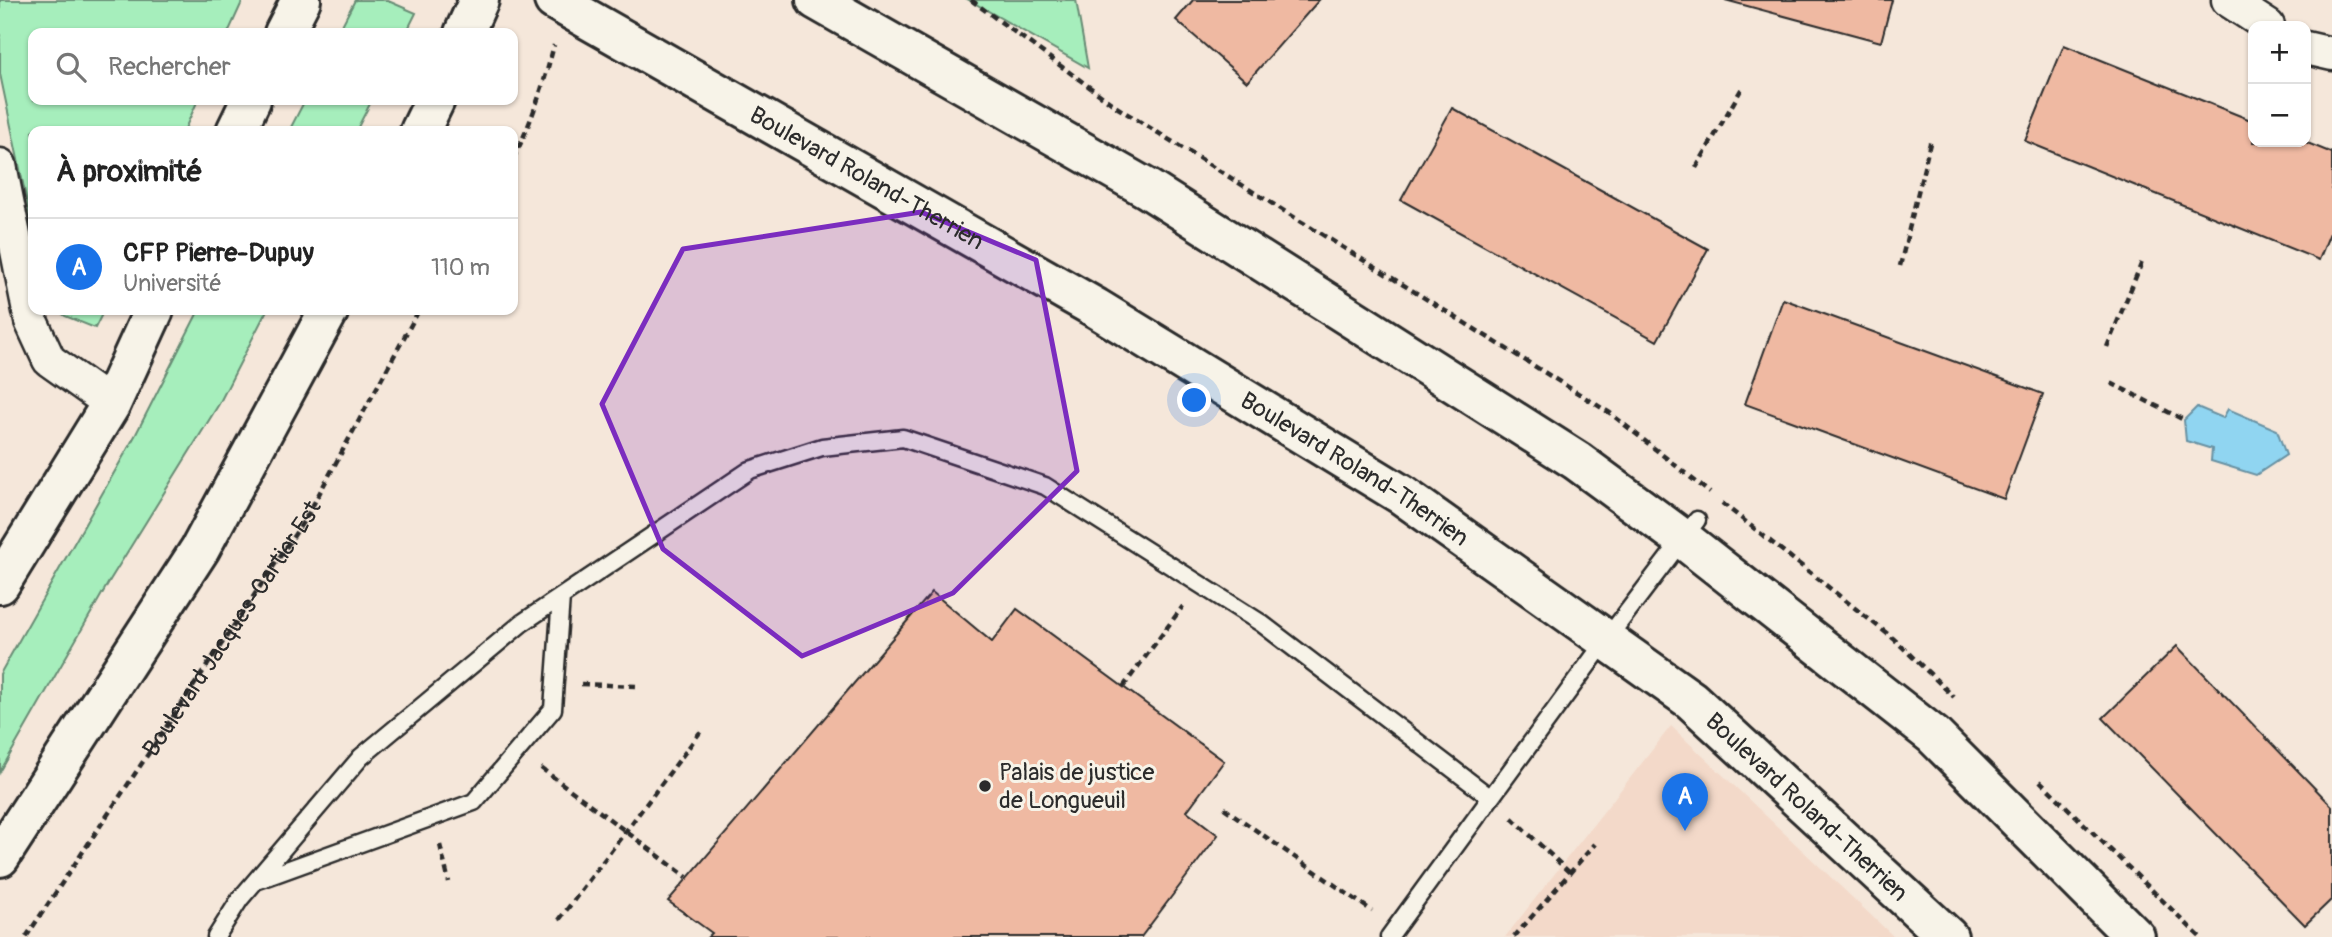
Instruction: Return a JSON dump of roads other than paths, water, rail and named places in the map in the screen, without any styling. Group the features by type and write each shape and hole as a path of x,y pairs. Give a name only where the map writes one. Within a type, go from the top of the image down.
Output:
{"main road":[{"path":"287,28 301,0"},
{"path":"466,28 479,0"},
{"name":"Boulevard Roland-Therrien","path":"554,0 1096,308 1402,495 1690,700 1948,937"},
{"path":"816,0 1148,189 1577,461 1690,529 1933,735 2135,937"},
{"path":"238,126 249,105"},
{"path":"422,126 433,105"},
{"path":"0,584 111,404 152,315"},
{"path":"0,857 200,549 326,315"}],"street":[{"path":"2228,0 2260,21"},
{"path":"2311,49 2332,54"},
{"path":"0,165 28,306"},
{"path":"30,315 49,360 111,404"}],"lane":[{"path":"216,937 240,899 361,757 522,623 750,470 822,447 903,439 1045,486 1261,623 1491,798"},
{"path":"1392,932 1690,529"},
{"path":"256,881 474,802 553,709 561,597"}],"water":[{"path":"2197,407 2223,418 2228,409 2277,430 2286,455 2256,475 2211,461 2212,449 2186,441 2184,420"}],"place":[{"name":"Palais de justice de Longueuil","path":"985,786"},
{"name":"CFP Pierre-Dupuy","path":"1685,831"}]}
